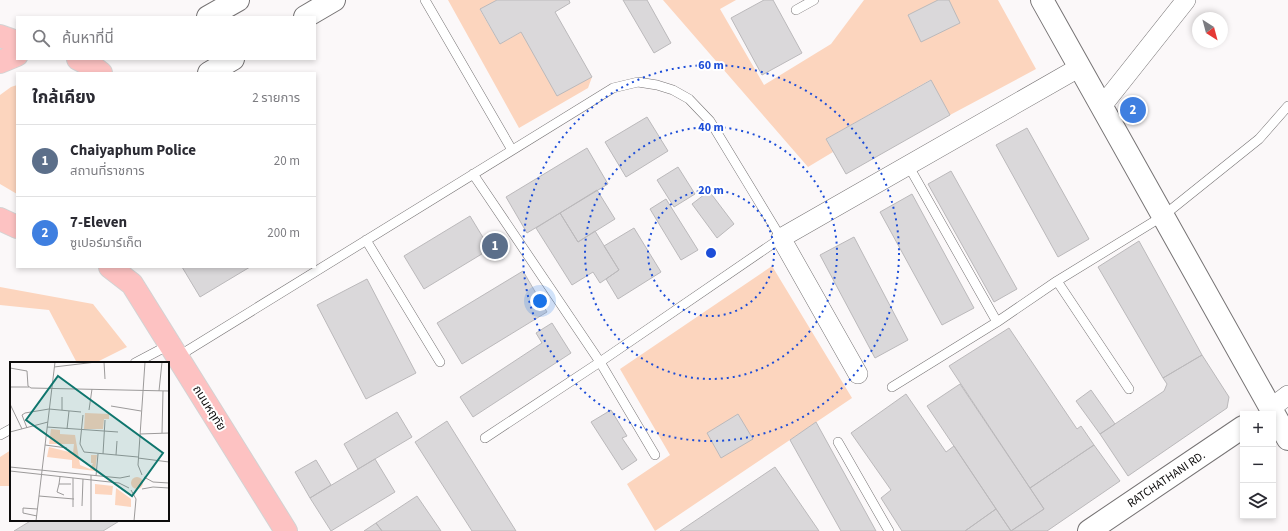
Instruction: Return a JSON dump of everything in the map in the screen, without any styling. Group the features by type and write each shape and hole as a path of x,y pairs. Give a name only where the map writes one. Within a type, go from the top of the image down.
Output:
{"main road":[{"path":"210,16 238,0"},
{"path":"307,16 334,0"},
{"path":"1042,0 1163,216 1266,411"},
{"path":"0,36 16,42"},
{"path":"0,62 16,55"},
{"path":"80,60 100,72"},
{"path":"211,72 231,60"},
{"name":"ถนนหฤทัย","path":"112,268 130,276 173,351 286,531"},
{"path":"1276,423 1288,438"},
{"name":"RATCHATHANI RD.","path":"1089,531 1240,429"}],"street":[{"path":"1102,106 1186,0"},
{"path":"858,374 780,238 1080,67"},
{"path":"1266,411 1288,395"}],"lane":[{"path":"425,0 512,150"},
{"path":"796,10 814,0"},
{"path":"138,362 173,351 366,240 613,88 638,82 674,90 689,99 710,121 780,238 600,362 485,438"},
{"path":"892,386 997,322 1057,281 1163,216 1259,139 1288,106"},
{"path":"908,165 997,322"},
{"path":"473,174 600,362 655,456"},
{"path":"366,240 440,362"},
{"path":"1057,281 1129,389"},
{"path":"0,435 10,430"},
{"path":"838,442 889,531"}],"shaded area":[{"path":"448,0 497,0 480,10 500,44 521,32 592,77 588,88 519,128"},
{"path":"663,0 736,0 720,9 764,85 831,44 864,0 998,0 1036,69 950,115 930,80 826,139 833,152 808,167"},
{"path":"16,85 16,193 0,184 0,95"},
{"path":"772,266 852,398 655,531 627,484 670,455 620,369"},
{"path":"0,287 93,304 127,347 97,362 76,362 49,310 0,305"},
{"path":"10,451 10,486 0,486 0,457"}],"building":[{"path":"497,0 569,0 570,3 555,12 592,77 557,96 521,32 500,44 480,9"},
{"path":"623,0 647,0 671,43 654,53"},
{"path":"764,0 773,0 802,53 762,75 731,18"},
{"path":"938,0 949,0 960,23 921,42 908,15"},
{"path":"931,80 950,115 846,174 826,139"},
{"path":"647,117 668,151 626,177 605,142"},
{"path":"1027,128 1089,239 1058,257 996,145"},
{"path":"587,148 608,184 527,233 506,197"},
{"path":"678,167 695,194 674,207 657,180"},
{"path":"951,171 1017,289 994,302 928,184"},
{"path":"597,190 615,219 578,242 560,213"},
{"path":"709,191 734,224 717,238 692,204"},
{"path":"912,194 974,308 942,325 880,212"},
{"path":"666,199 698,250 681,260 650,209"},
{"path":"560,213 578,242 595,231 619,270 600,283 593,272 572,285 536,228"},
{"path":"470,216 490,249 424,289 404,256"},
{"path":"634,228 661,272 618,299 606,279 619,270 604,246"},
{"path":"854,237 908,340 875,358 820,255"},
{"path":"1139,241 1202,355 1163,378 1098,267"},
{"path":"183,268 248,268 200,297"},
{"path":"523,271 547,312 462,364 437,323"},
{"path":"367,279 416,373 366,399 317,305"},
{"path":"552,323 571,353 473,417 460,397 542,343 536,333"},
{"path":"1009,328 1077,429 1081,426 1094,445 1030,488 949,366"},
{"path":"1202,355 1229,397 1227,408 1128,476 1100,434 1164,391 1167,384 1163,378"},
{"path":"960,384 1044,509 1011,531 927,406"},
{"path":"1091,390 1115,424 1100,434 1076,401"},
{"path":"906,394 946,452 954,446 996,509 965,531 902,531 881,498 891,490 851,433"},
{"path":"611,410 627,436 622,438 637,460 622,470 591,422"},
{"path":"397,412 412,437 358,469 344,444"},
{"path":"738,414 753,439 721,458 707,433"},
{"path":"447,421 516,531 472,531 415,442"},
{"path":"816,422 876,531 841,531 790,440"},
{"path":"1094,445 1120,481 1047,531 1011,531 1044,509 1030,488"},
{"path":"375,459 395,492 331,531 310,498"},
{"path":"316,460 331,485 310,498 295,472"},
{"path":"775,467 819,531 680,531"},
{"path":"417,496 441,531 382,531 376,523"},
{"path":"996,509 1011,531 965,531"},
{"path":"30,521 119,521 103,531 14,531"},
{"path":"376,523 382,531 364,531"}],"place":[{"name":"7-Eleven","path":"1133,110"},
{"name":"Chaiyaphum Police","path":"495,246"}]}
